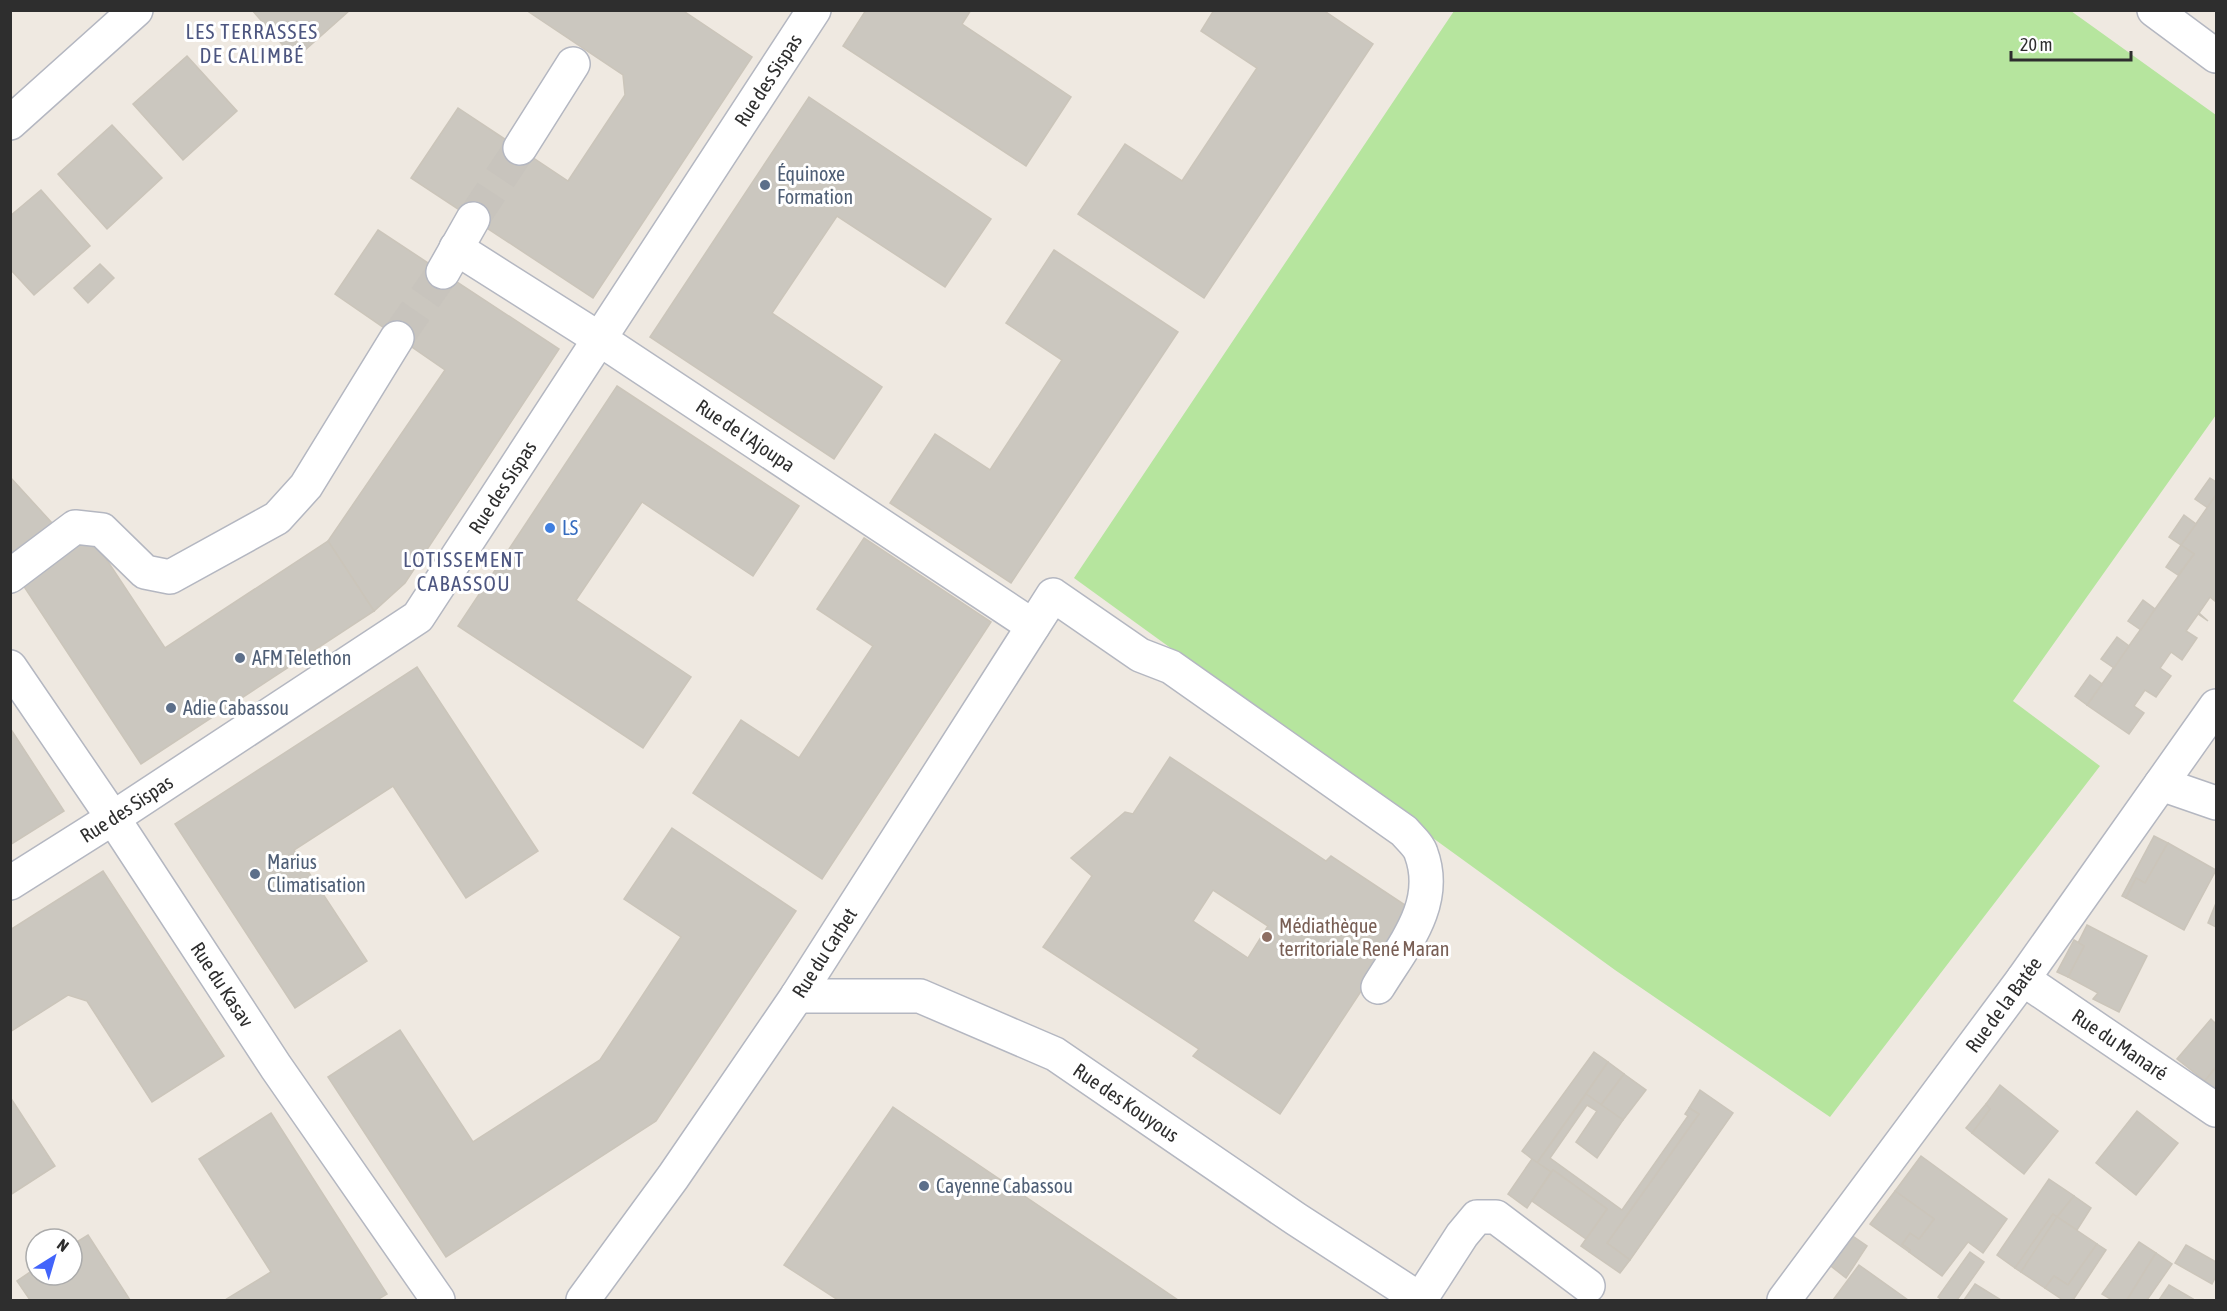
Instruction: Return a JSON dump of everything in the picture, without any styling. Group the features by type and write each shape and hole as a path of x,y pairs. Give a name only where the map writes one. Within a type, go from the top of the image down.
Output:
{"street":[{"path":"10,123 136,10"},
{"name":"Rue des Sispas","path":"10,883 113,818 418,617 814,10"},
{"path":"2154,10 2217,56"},
{"path":"520,148 573,64"},
{"name":"Rue de l'Ajoupa","path":"473,219 449,260 598,339 1033,626"},
{"path":"10,576 75,527 102,530 145,572 170,577 277,518 306,486 397,338"},
{"name":"Rue du Carbet","path":"583,1300 673,1177 797,996 1053,595 1140,655 1171,667 1404,831 1421,852 1428,885 1419,919 1378,987"},
{"name":"Rue du Kasav","path":"10,667 113,818 276,1067 438,1300"},
{"name":"Rue de la Batée","path":"1784,1300 2023,979 2217,706"},
{"path":"2161,784 2217,803"},
{"name":"Rue du Manaré","path":"2023,979 2217,1110"},
{"name":"Rue des Kouyous","path":"797,996 920,996 1055,1054 1296,1219 1421,1300"},
{"path":"1421,1300 1462,1235 1477,1217 1496,1217 1587,1286"}],"green space":[{"path":"1454,11 2071,11 2216,115 2216,415 2013,701 2100,766 1830,1117 1615,970 1074,578"}],"building":[{"path":"252,10 349,10 349,11 295,59"},
{"path":"526,10 682,10 752,57 593,298 411,178 458,108 568,181 625,95 623,75"},
{"path":"866,10 971,10 962,24 1071,97 1026,166 843,46"},
{"path":"1214,10 1323,10 1373,44 1204,298 1078,214 1125,144 1182,181 1257,68 1201,31"},
{"path":"187,56 237,111 183,160 133,104"},
{"path":"809,97 991,219 945,287 837,216 772,313 882,387 834,459 650,337"},
{"path":"112,125 162,178 107,229 58,174"},
{"path":"41,190 90,246 34,295 10,269 10,216"},
{"path":"378,230 559,349 405,583 374,611 328,541 445,370 335,294"},
{"path":"1054,250 1178,332 1011,583 890,503 935,434 990,470 1062,360 1006,323"},
{"path":"100,264 114,278 88,303 74,288"},
{"path":"617,386 799,506 753,576 642,502 576,600 691,677 643,748 458,626"},
{"path":"10,477 52,523 10,561"},
{"path":"2210,478 2216,482 2216,495 2208,508 2195,499"},
{"path":"2216,495 2216,602 2210,597 2199,613 2208,621 2198,614 2186,631 2197,638 2182,660 2171,652 2160,668 2171,676 2156,697 2145,690 2134,706 2144,713 2129,734 2087,705 2194,554 2181,545"},
{"path":"2184,515 2196,524 2181,545 2169,537"},
{"path":"91,536 165,648 328,541 374,611 141,764 21,582"},
{"path":"864,538 991,622 822,879 693,793 741,720 799,758 873,646 817,609"},
{"path":"2181,545 2194,554 2178,575 2166,567"},
{"path":"2143,600 2155,609 2141,630 2128,621"},
{"path":"2117,637 2129,646 2114,668 2101,659"},
{"path":"417,667 538,851 466,898 393,786 294,850 367,961 295,1008 175,824"},
{"path":"2090,675 2102,684 2087,705 2075,696"},
{"path":"10,728 64,811 10,845"},
{"path":"1170,757 1326,861 1331,856 1414,911 1280,1114 1193,1056 1199,1049 1043,947 1092,876 1071,858 1125,812 1133,814","holes":["1213,890 1268,926 1248,958 1193,921"]},
{"path":"672,828 796,911 656,1121 446,1257 328,1077 400,1030 473,1142 600,1060 681,937 624,899"},
{"path":"2154,836 2168,843 2145,883 2136,878 2126,898 2122,896"},
{"path":"2168,843 2216,870 2184,930 2126,898 2136,878 2145,883"},
{"path":"103,871 224,1056 152,1102 87,1001 68,995 10,1032 10,930"},
{"path":"2216,903 2216,927 2208,923"},
{"path":"2087,925 2147,956 2119,1012 2093,999 2098,993 2068,977 2084,946 2078,943"},
{"path":"2074,940 2084,946 2068,977 2057,972"},
{"path":"2211,1019 2216,1024 2216,1067 2205,1081 2177,1059"},
{"path":"1594,1052 1608,1062 1537,1163 1522,1151"},
{"path":"1608,1062 1624,1074 1601,1105 1586,1094"},
{"path":"2216,1067 2216,1091 2205,1081"},
{"path":"1624,1074 1646,1090 1623,1120 1601,1105"},
{"path":"2000,1085 2058,1131 2024,1174 1972,1133 1990,1109 1986,1104"},
{"path":"1700,1090 1733,1113 1630,1260 1607,1243 1699,1114 1689,1108"},
{"path":"1586,1094 1623,1120 1597,1158 1576,1142 1597,1111 1587,1105 1550,1158 1622,1210 1688,1116 1685,1114 1689,1108 1699,1114 1607,1243 1630,1260 1620,1273 1581,1246 1607,1209 1553,1170 1551,1172 1537,1163"},
{"path":"10,1097 55,1166 10,1195"},
{"path":"1986,1104 1990,1109 1972,1133 1966,1128"},
{"name":"Cayenne Cabassou","path":"893,1107 1178,1300 838,1300 784,1265"},
{"path":"2137,1111 2178,1143 2136,1195 2096,1163"},
{"path":"271,1113 387,1294 377,1300 225,1300 271,1272 199,1159"},
{"path":"1921,1156 2007,1219 1983,1253 1968,1242 1942,1276 1909,1252 1910,1250 1902,1244 1910,1233 1919,1239 1934,1219 1895,1191"},
{"path":"1532,1159 1551,1172 1527,1208 1508,1194"},
{"path":"1553,1170 1607,1209 1586,1239 1532,1201"},
{"path":"2049,1179 2074,1196 2057,1217 2053,1214 2015,1268 1997,1255"},
{"path":"1895,1191 1934,1219 1919,1239 1910,1233 1902,1244 1910,1250 1909,1252 1870,1224"},
{"path":"2074,1196 2091,1208 2077,1230 2057,1217"},
{"path":"2053,1214 2057,1217 2021,1272 2015,1268"},
{"path":"2057,1217 2097,1244 2068,1285 2054,1276 2045,1288 2021,1272"},
{"path":"1844,1230 1867,1246 1846,1278 1822,1259"},
{"path":"88,1235 130,1300 30,1300 17,1281 24,1276 24,1287 84,1287 84,1238"},
{"path":"2139,1242 2156,1253 2127,1300 2112,1300 2102,1294"},
{"path":"2097,1244 2106,1250 2073,1300 2063,1300 2045,1288 2054,1276 2068,1285"},
{"path":"2186,1245 2216,1262 2216,1276 2212,1284 2175,1263"},
{"path":"1970,1252 1984,1262 1957,1300 1942,1300 1938,1297"},
{"path":"2156,1253 2172,1264 2147,1300 2127,1300"},
{"path":"1859,1265 1908,1300 1833,1300"},
{"path":"1975,1284 2001,1300 1964,1300"},
{"path":"2169,1285 2193,1299 2159,1300"}],"tunnel":[{"path":"473,219 520,148"},
{"path":"397,338 443,272"}],"place":[{"name":"Équinoxe Formation","path":"765,185"},
{"name":"LS","path":"550,528"},
{"name":"AFM Telethon","path":"240,658"},
{"name":"Adie Cabassou","path":"171,708"},
{"name":"Marius Climatisation","path":"255,874"},
{"name":"Médiathèque territoriale René Maran","path":"1267,937"},
{"name":"Cayenne Cabassou","path":"924,1186"}],"district":[{"name":"LES TERRASSES DE CALIMBÉ","path":"252,44"},
{"name":"LOTISSEMENT CABASSOU","path":"464,572"}]}
